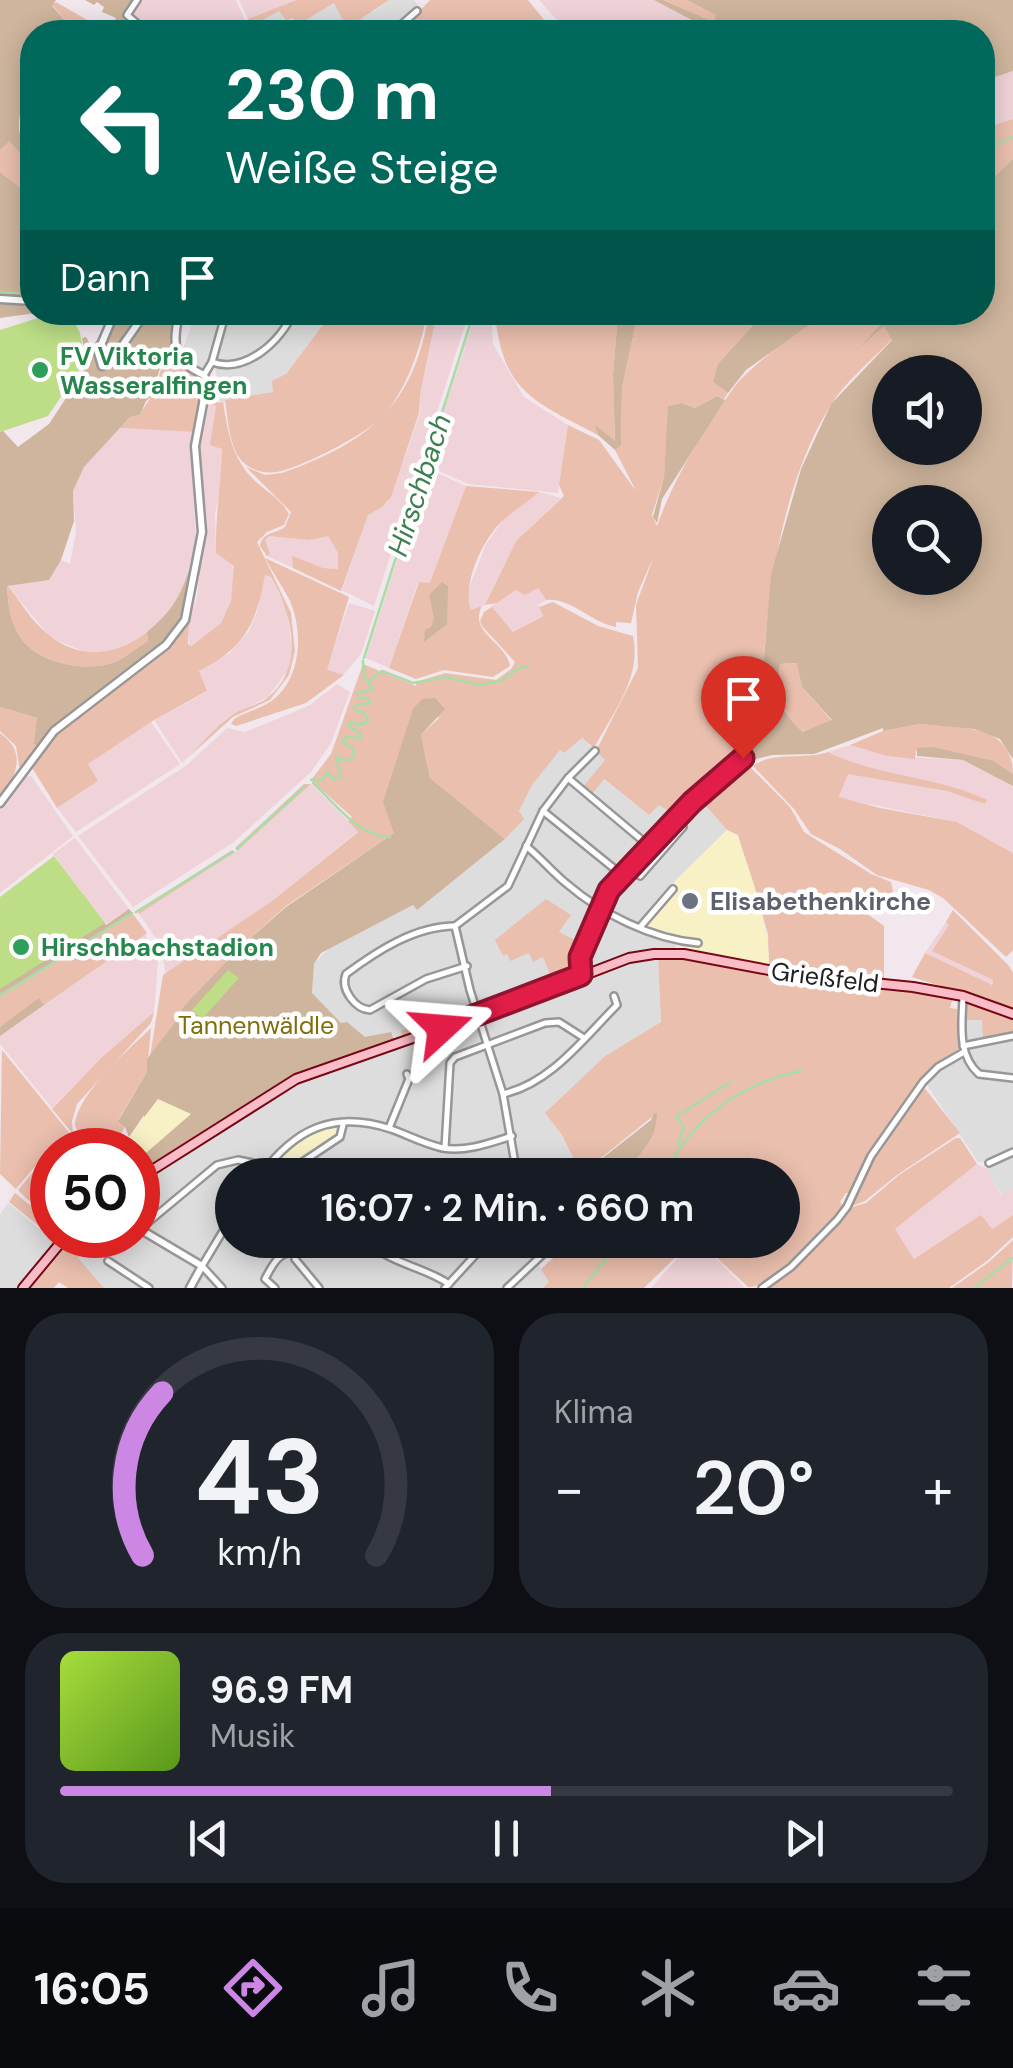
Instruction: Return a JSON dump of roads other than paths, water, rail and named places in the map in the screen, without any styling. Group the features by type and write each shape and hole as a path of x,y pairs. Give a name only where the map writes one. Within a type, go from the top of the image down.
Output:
{"main road":[{"name":"Grießfeld","path":"160,1165 296,1078 478,1016 581,975 654,954 684,954 795,975 912,987 963,996 1013,1014"},
{"path":"23,1288 47,1258"}],"street":[{"path":"133,20 127,15 136,0"},
{"path":"407,20 417,11"},
{"path":"109,325 98,352 102,366 110,363 137,325"},
{"path":"177,325 178,357 204,375"},
{"path":"0,804 54,731 166,646 184,620 202,532 196,446 207,390 204,375 212,362 222,325"},
{"path":"212,362 222,366 254,358 287,325"},
{"path":"466,966 426,979 370,1010 358,1006 345,989 346,974 392,944 439,926 456,926 504,890 543,810 595,751"},
{"path":"581,975 580,957 609,890 692,802 743,758"},
{"path":"568,778 650,846"},
{"path":"543,810 622,875"},
{"path":"629,868 640,876 683,828"},
{"path":"526,846 563,881 620,919 676,941 698,943"},
{"path":"640,926 673,889"},
{"path":"456,926 478,1016 503,1094 514,1158"},
{"path":"503,1094 537,1081 617,1005 614,996"},
{"path":"963,996 964,1049 979,1074 1013,1078"},
{"path":"446,1148 450,1063 455,1057 536,1026 558,1022 584,1038"},
{"path":"762,1288 792,1267 838,1220 871,1156 938,1067 964,1049 1013,1036"},
{"path":"390,1128 409,1079 407,1074"},
{"path":"276,1158 298,1135 311,1128 343,1123 390,1128 446,1148 480,1146 512,1136"},
{"path":"308,1158 340,1137 343,1123"},
{"path":"990,1163 1013,1152"},
{"path":"160,1211 215,1167"},
{"path":"160,1241 202,1266 222,1288"},
{"path":"190,1288 215,1244"},
{"path":"276,1288 265,1279 277,1258"},
{"path":"296,1258 301,1270 319,1288"},
{"path":"389,1258 438,1276 447,1286 473,1258"},
{"path":"507,1288 539,1258"},
{"path":"108,1260 149,1288"}],"waterway":[{"name":"Hirschbach","path":"995,145 1013,137"},
{"path":"0,293 18,293"},
{"name":"Hirschbach","path":"364,658 470,325"},
{"name":"Hirschbach","path":"311,780 323,780 327,772 335,780 341,777 336,757 346,761 354,757 353,748 342,742 346,737 361,738 361,733 350,728 349,723 364,724 368,720 364,713 354,709 356,705 370,703 367,698 359,698 358,693 373,689 364,676 363,661"},
{"path":"368,682 382,671 413,683 446,677 479,685 503,680 516,669 528,666"},
{"path":"313,783 357,825 390,837"},
{"name":"Hirschbach","path":"237,849 305,786"},
{"name":"Hirschbach","path":"136,912 233,852"},
{"name":"Hirschbach","path":"0,996 132,913"},
{"path":"673,1158 720,1106 758,1084 801,1071"},
{"path":"678,1145 684,1127 676,1117 731,1081"},
{"path":"583,1288 607,1258"},
{"path":"974,1288 1013,1258"}],"place":[{"name":"FV Viktoria Wasseralfingen","path":"40,370"},
{"name":"Elisabethenkirche","path":"690,901"},
{"name":"Hirschbachstadion","path":"21,947"}],"park label":[{"name":"Tannenwäldle","path":"256,1025"}]}
